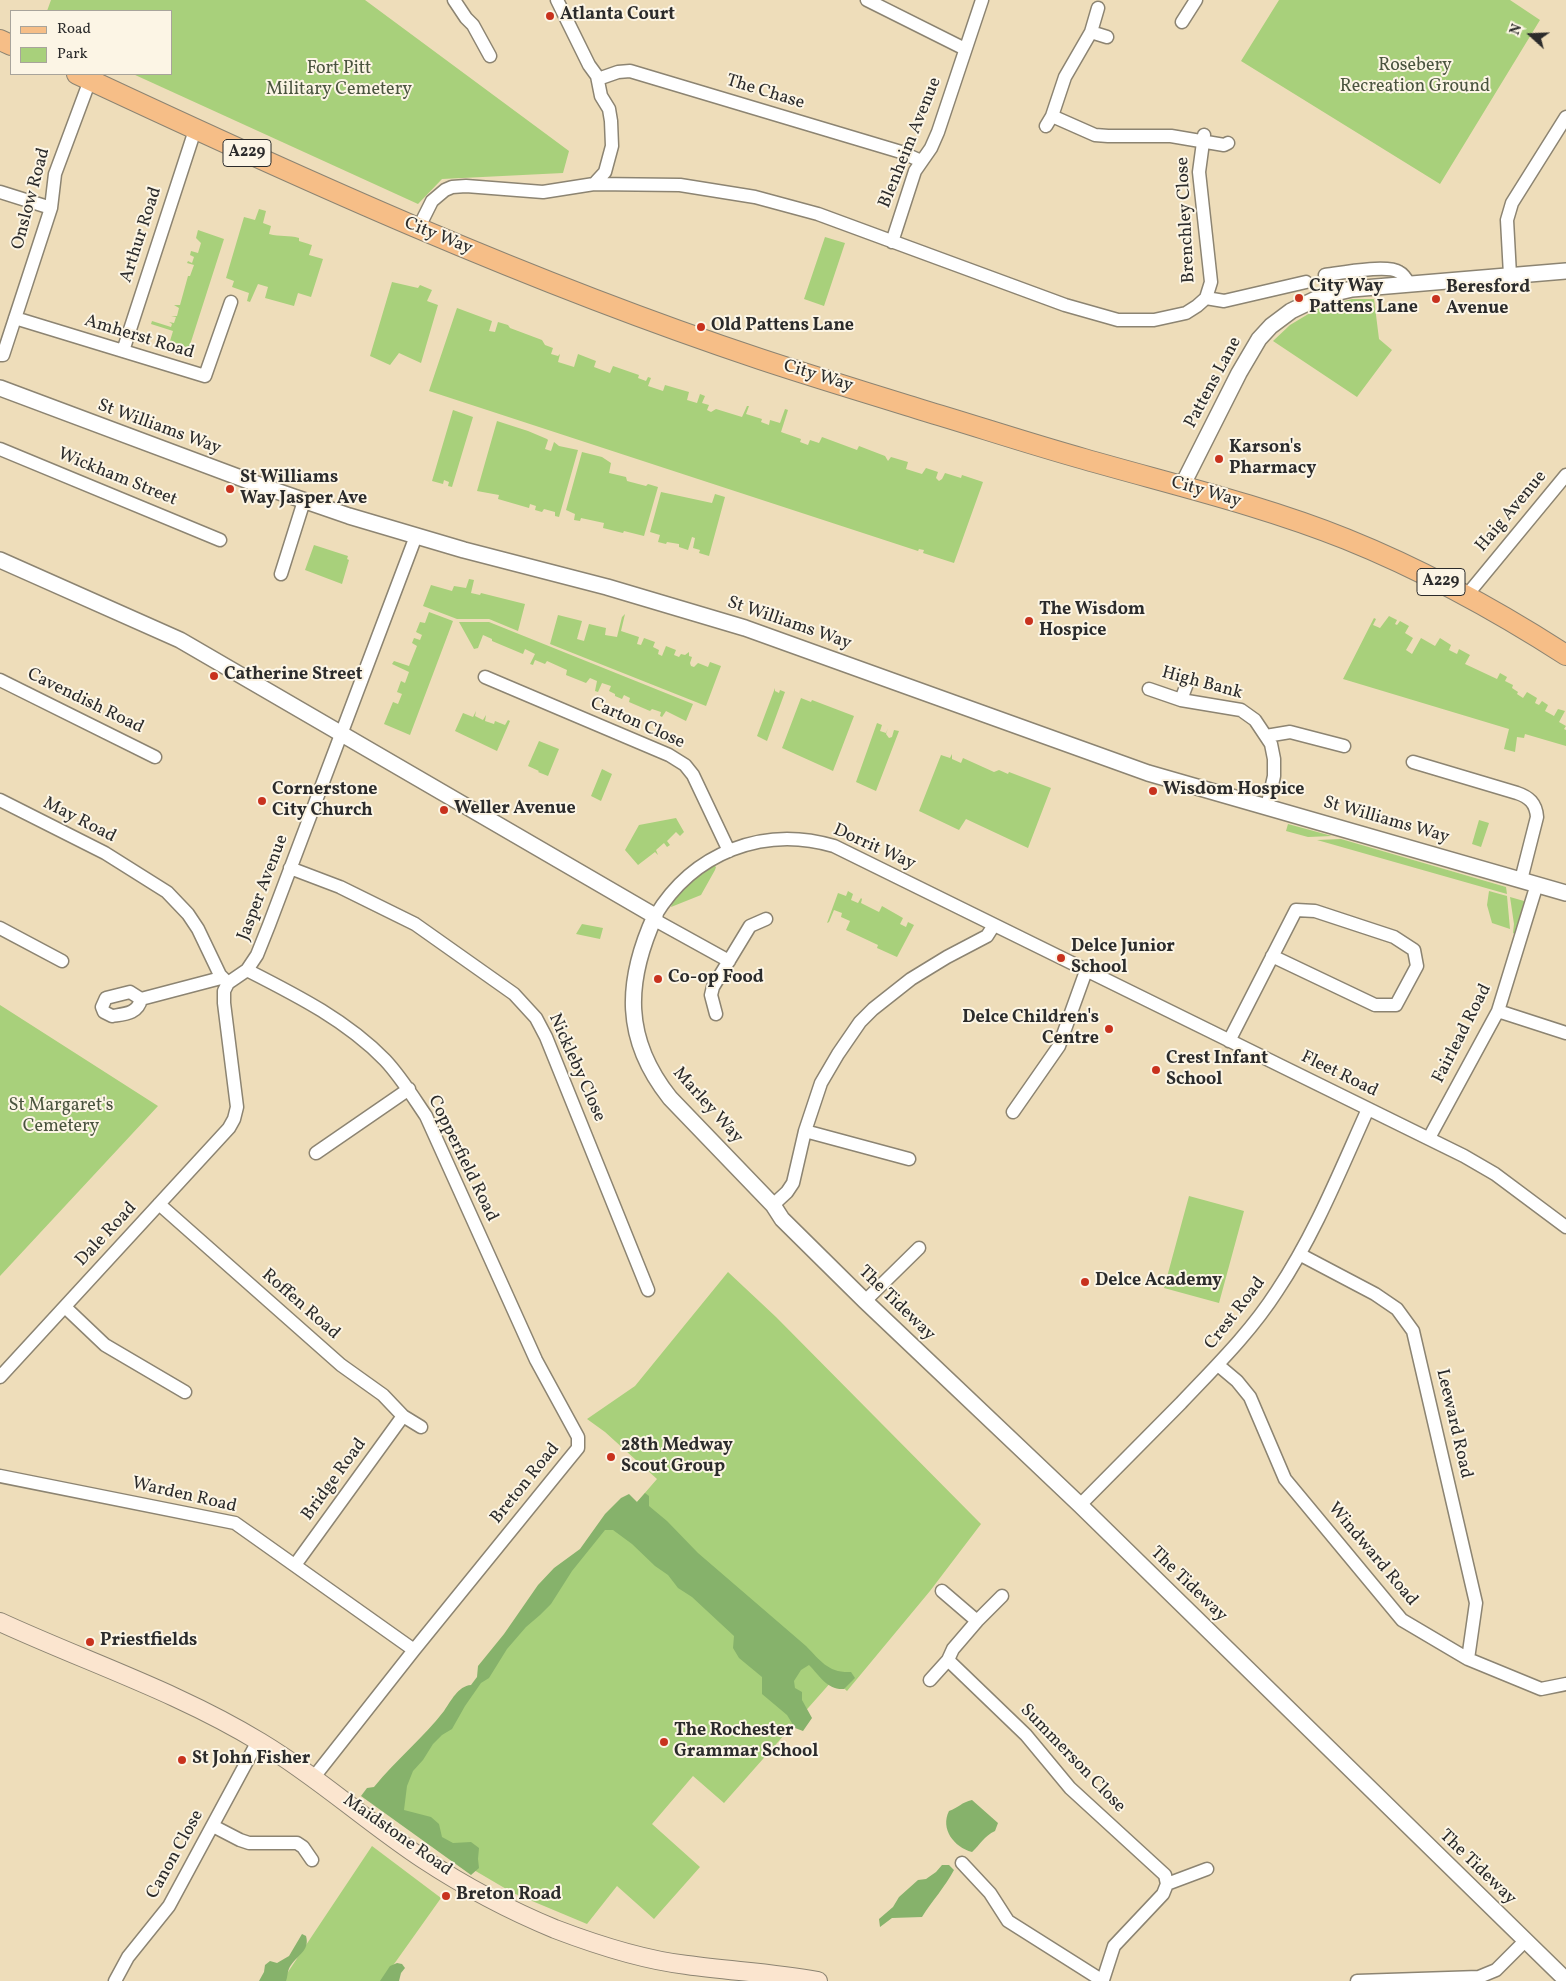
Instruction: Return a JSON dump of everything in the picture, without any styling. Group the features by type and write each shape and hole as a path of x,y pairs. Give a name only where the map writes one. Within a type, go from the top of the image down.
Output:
{"main road":[{"name":"City Way","path":"84,77 196,130 418,229 618,309 761,360 1060,452 1247,505 1340,536 1398,561 1466,595 1566,655"},
{"name":"Maidstone Road","path":"2,1628 195,1705 258,1741 314,1777 423,1859 494,1900 556,1929 602,1945 678,1964 818,1981"}],"street":[{"path":"454,0 473,25 490,56"},
{"path":"557,0 598,79 601,96 610,113 612,146 606,172 594,184"},
{"path":"867,0 965,49"},
{"name":"Blenheim Avenue","path":"892,242 915,171 931,148 938,132 982,0"},
{"path":"1182,22 1196,0"},
{"path":"1098,8 1091,32 1066,77 1049,121 1095,135 1203,138"},
{"path":"1091,32 1107,37"},
{"name":"The Chase","path":"598,79 618,72 630,71 901,152 921,161"},
{"name":"Onslow Road","path":"0,355 4,354 51,208 55,174 84,77"},
{"path":"1510,275 1507,220 1512,203 1566,117"},
{"name":"Arthur Road","path":"123,352 196,130"},
{"name":"Brenchley Close","path":"1206,298 1211,282 1199,172 1203,138 1224,145 1228,143"},
{"path":"418,229 432,201 445,190 452,187 466,186 543,192 594,184 680,184 755,197 818,214 1065,305 1118,320 1154,320 1186,313 1206,298 1224,301 1306,282"},
{"path":"0,192 51,208"},
{"path":"1325,275 1348,271 1391,269 1400,272 1410,284"},
{"name":"Pattens Lane","path":"1182,486 1252,349 1271,326 1291,311 1334,293 1352,288 1566,271"},
{"name":"Amherst Road","path":"15,318 205,376 231,302"},
{"name":"St Williams Way","path":"0,388 304,501 416,536 607,587 745,628 1148,773 1566,893"},
{"name":"Wickham Street","path":"0,449 220,540"},
{"name":"Haig Avenue","path":"1466,595 1566,474"},
{"path":"281,574 304,501"},
{"name":"Jasper Avenue","path":"247,970 258,952 416,536"},
{"path":"0,560 183,642 729,962"},
{"name":"Carton Close","path":"485,677 669,755 681,762 694,777 728,851"},
{"name":"Cavendish Road","path":"0,680 155,756"},
{"path":"1181,700 1188,681"},
{"name":"High Bank","path":"1149,689 1181,700 1240,710 1255,720 1272,748 1274,765 1267,807"},
{"path":"1266,736 1290,732 1344,746"},
{"path":"1413,762 1517,793 1532,802 1537,817 1522,880"},
{"name":"May Road","path":"0,800 105,853 167,892 188,914 225,980"},
{"name":"Dorrit Way","path":"654,917 669,895 684,880 702,865 728,851 753,843 784,839 828,844 1086,971"},
{"name":"Nickleby Close","path":"290,868 340,887 415,924 514,994 536,1018 546,1037 648,1290"},
{"name":"Fairlead Road","path":"1429,1138 1498,1011 1537,884"},
{"path":"1229,1041 1272,956 1296,910 1314,911 1394,938 1414,950 1417,966 1396,1005 1375,1004 1272,956"},
{"name":"Marley Way","path":"654,917 640,951 632,993 633,1012 645,1058 670,1098 773,1205 782,1219"},
{"path":"716,1014 711,992 750,926 766,919"},
{"path":"773,1205 787,1192 793,1183 805,1132 816,1096 826,1072 842,1047 867,1015 895,991 925,970 987,936 994,925"},
{"path":"0,928 62,962"},
{"path":"141,999 225,980 247,970"},
{"name":"Copperfield Road","path":"247,970 337,1019 384,1060 408,1090 426,1116 536,1360 576,1431 578,1448"},
{"path":"1013,1112 1059,1046 1086,971"},
{"name":"Fleet Road","path":"1086,971 1429,1138 1490,1171 1566,1227"},
{"name":"Dale Road","path":"0,1377 229,1128 236,1114 236,1103 224,1003 225,980"},
{"path":"1498,1011 1566,1033"},
{"path":"316,1153 408,1090"},
{"name":"Crest Road","path":"1080,1505 1218,1364 1248,1331 1276,1293 1317,1224 1368,1109"},
{"path":"805,1132 909,1159"},
{"name":"Roffen Road","path":"159,1204 342,1365 383,1395 403,1416 421,1427"},
{"name":"The Tideway","path":"782,1219 865,1301 1080,1505 1566,1980"},
{"path":"865,1301 920,1248"},
{"name":"Leeward Road","path":"1300,1255 1375,1294 1397,1310 1413,1331 1476,1603 1468,1659"},
{"path":"65,1307 105,1345 185,1392"},
{"name":"Windward Road","path":"1218,1364 1250,1397 1285,1479 1402,1620 1468,1659 1541,1689 1566,1684"},
{"name":"Bridge Road","path":"295,1566 403,1416"},
{"name":"Breton Road","path":"314,1777 578,1448"},
{"name":"Warden Road","path":"0,1476 235,1523 414,1650"},
{"path":"942,1591 976,1621"},
{"path":"930,1680 948,1660 953,1649 976,1621 1002,1596"},
{"name":"Summerson Close","path":"948,1660 1026,1735 1070,1788 1165,1875 1167,1884"},
{"name":"Canon Close","path":"114,1981 128,1957 169,1906 258,1741"},
{"path":"213,1826 247,1843 299,1844 303,1846 312,1860"},
{"path":"962,1863 990,1894 1008,1921 1103,1981 1114,1946 1163,1894 1167,1884 1207,1870"},
{"path":"1358,1981 1479,1977 1496,1970 1525,1941"}],"green space":[{"name":"Fort Pitt Military Cemetery","path":"51,0 365,0 569,151 563,173 442,179 418,204 135,75 172,75 172,10 47,10"},
{"name":"Rosebery Recreation Ground","path":"1279,0 1510,0 1540,20 1440,184 1241,61"},
{"path":"259,209 266,211 263,223 271,226 269,234 299,238 299,241 312,245 309,255 323,259 311,297 298,293 294,306 265,298 268,287 258,284 250,302 247,301 249,293 232,287 234,281 226,278 244,217 255,220"},
{"path":"198,230 224,239 189,348 170,341 173,331 151,324 152,321 171,327 172,324 169,322 174,323 176,317 171,316 177,316 179,308 174,305 180,305 188,276 190,276 194,265 187,263 188,261 192,263 194,257 190,255 191,251 198,253 201,243 196,238"},
{"path":"825,237 845,243 824,306 804,299"},
{"path":"392,282 418,288 420,285 432,290 427,301 438,305 421,363 399,353 390,365 370,356"},
{"path":"1352,299 1374,299 1379,339 1392,350 1357,397 1273,341 1290,325 1320,307"},
{"path":"457,308 492,321 489,331 495,332 498,322 542,340 545,345 553,348 551,354 558,356 560,354 558,362 574,367 578,354 596,361 594,367 610,373 613,366 639,375 638,378 646,381 648,377 651,378 648,386 663,391 665,385 689,392 687,400 697,403 700,394 705,396 702,403 709,405 707,410 711,412 716,409 742,417 747,406 749,406 746,414 762,419 761,422 769,425 770,420 780,423 785,409 788,410 781,432 801,439 800,442 808,445 810,440 819,443 822,437 857,450 859,446 885,456 888,461 891,457 908,462 906,469 922,474 926,468 938,472 936,478 939,481 945,473 961,478 962,475 983,482 954,563 923,553 924,550 919,549 918,551 429,391"},
{"path":"453,410 473,417 452,487 448,486 449,482 444,480 443,484 432,481"},
{"path":"497,421 547,439 545,449 551,451 554,442 559,446 578,450 559,517 555,516 555,512 544,509 542,512 535,510 536,506 530,504 529,508 498,499 499,495 477,491"},
{"path":"582,452 602,457 611,463 609,473 626,477 627,481 658,487 644,536 603,528 604,523 581,518 580,521 574,520 575,514 566,510"},
{"path":"661,492 712,503 715,494 725,497 709,556 699,553 700,550 693,548 695,538 692,537 688,550 679,547 679,544 658,542 660,535 650,532"},
{"path":"314,545 348,556 347,559 349,560 342,584 305,570"},
{"path":"469,579 474,580 471,593 480,595 481,593 525,604 518,631 489,619 457,619 423,606 431,585 452,591 454,586 466,588"},
{"path":"429,612 453,621 410,735 384,724 393,702 398,704 402,694 397,692 401,681 405,683 409,672 392,664 394,661 409,666 417,646 412,643 414,638 420,640 422,635 416,632 420,622 425,623"},
{"path":"625,614 621,631 639,637 637,644 641,645 644,638 655,642 653,647 659,650 658,654 662,656 666,646 676,650 674,655 679,657 681,654 685,655 689,652 689,656 692,657 691,666 694,667 698,663 708,667 710,662 721,666 706,706 550,644 558,615 582,621 577,639 584,641 589,624 606,628 605,635 617,637 622,617"},
{"path":"1389,616 1397,620 1395,624 1397,625 1400,621 1409,626 1405,633 1413,638 1406,650 1412,654 1421,638 1435,646 1440,638 1451,645 1449,650 1457,654 1459,649 1470,655 1465,664 1497,679 1500,673 1507,677 1505,681 1513,685 1512,688 1518,692 1517,694 1523,698 1527,692 1537,698 1535,703 1539,705 1542,701 1548,705 1545,711 1554,716 1558,709 1565,711 1559,722 1566,726 1564,729 1566,730 1566,746 1525,734 1524,738 1517,737 1515,752 1504,749 1509,729 1343,679 1374,618 1376,619 1373,625 1380,628"},
{"path":"459,622 489,622 693,704 686,721 666,711 662,717 660,716 661,712 652,709 650,711 629,702 630,698 624,695 622,699 615,696 615,694 609,691 611,686 602,683 598,692 595,691 597,681 590,678 586,683 566,675 567,670 547,661 545,664 535,660 533,665 530,664 535,654 525,649 523,654 492,641 492,639 483,635 478,648 474,649"},
{"path":"775,688 775,691 779,693 780,690 785,692 767,741 757,736"},
{"path":"801,698 811,702 812,700 854,716 833,771 782,748"},
{"path":"476,711 475,716 483,720 486,715 485,721 494,724 495,721 505,725 508,720 510,721 497,751 455,731 463,713 473,717"},
{"path":"877,723 882,725 880,731 886,733 888,728 886,734 889,738 892,737 894,730 899,731 876,791 856,782"},
{"path":"539,741 559,749 548,776 528,766"},
{"path":"952,754 952,759 961,763 963,758 994,772 999,770 1008,774 1009,772 1051,788 1028,848 966,819 959,830 919,811 941,755 950,758"},
{"path":"602,769 612,774 601,801 591,796"},
{"path":"676,818 684,832 680,836 676,832 667,841 670,845 667,847 664,843 656,850 658,855 655,852 638,865 625,850 639,825"},
{"path":"1479,820 1489,823 1481,847 1472,844"},
{"path":"1288,824 1332,836 1308,837 1286,831"},
{"path":"1341,839 1506,887 1507,894 1317,840"},
{"path":"714,865 716,867 715,870 701,895 671,907 673,901 683,889"},
{"path":"848,891 853,894 851,900 858,903 861,898 861,903 879,912 882,906 903,918 900,924 906,927 908,922 914,925 897,957 877,948 878,945 846,930 850,921 841,917 842,913 834,910 827,923 838,893 846,896"},
{"path":"1489,891 1507,896 1510,929 1492,923 1487,905"},
{"path":"1510,897 1525,903 1516,935 1513,933 1514,924"},
{"path":"582,924 603,928 600,939 576,934"},
{"name":"St Margaret's Cemetery","path":"0,1005 158,1106 0,1276"},
{"path":"1189,1196 1244,1211 1219,1303 1164,1288"},
{"path":"728,1272 776,1317 981,1524 930,1591 847,1691 637,1502 657,1479 605,1432 587,1419 635,1386"},
{"path":"645,1493 649,1496 649,1506 667,1521 698,1553 826,1665 843,1672 851,1672 855,1678 844,1689 838,1689 828,1685 809,1665 801,1670 794,1681 795,1688 802,1692 802,1700 812,1718 803,1731 795,1728 787,1715 762,1694 762,1677 739,1658 733,1648 734,1636 692,1597 678,1588 668,1575 655,1566 632,1544 613,1530 605,1530 572,1571 551,1604 526,1627 507,1649 489,1678 481,1683 465,1706 452,1729 433,1744 413,1771 407,1786 404,1810 431,1817 439,1824 442,1837 453,1843 471,1842 479,1848 479,1868 471,1875 361,1796 367,1788 374,1787 444,1711 459,1691 471,1685 477,1677 478,1666 504,1634 538,1585 554,1568 580,1549 605,1514 621,1498 629,1494 637,1502"},
{"name":"The Rochester Grammar School","path":"622,1504 832,1681 724,1803 693,1776 652,1824 700,1867 654,1919 617,1886 587,1924 513,1893 445,1853 376,1804"},
{"path":"972,1800 998,1823 995,1831 985,1838 972,1852 965,1850 954,1842 946,1824 949,1811"},
{"path":"372,1846 441,1898 382,1981 282,1981"},
{"path":"942,1865 949,1865 954,1870 922,1917 892,1918 880,1927 879,1919 893,1907 899,1897 918,1880 926,1879"},
{"path":"302,1934 306,1936 307,1941 305,1949 290,1967 286,1981 259,1981 264,1972 265,1965 270,1961 277,1963 289,1956"},
{"path":"397,1963 402,1964 405,1968 401,1973 399,1981 380,1981 390,1966"}],"place":[{"name":"Atlanta Court","path":"550,16"},
{"name":"City Way Pattens Lane","path":"1299,298"},
{"name":"Beresford Avenue","path":"1436,299"},
{"name":"Old Pattens Lane","path":"701,327"},
{"name":"Karson's Pharmacy","path":"1219,459"},
{"name":"St Williams Way Jasper Ave","path":"230,489"},
{"name":"The Wisdom Hospice","path":"1029,621"},
{"name":"Catherine Street","path":"214,676"},
{"name":"Wisdom Hospice","path":"1153,791"},
{"name":"Cornerstone City Church","path":"262,801"},
{"name":"Weller Avenue","path":"444,810"},
{"name":"Delce Junior School","path":"1061,958"},
{"name":"Co-op Food","path":"658,979"},
{"name":"Delce Children's Centre","path":"1109,1029"},
{"name":"Crest Infant School","path":"1156,1070"},
{"name":"Delce Academy","path":"1085,1282"},
{"name":"28th Medway Scout Group","path":"611,1457"},
{"name":"Priestfields","path":"90,1642"},
{"name":"The Rochester Grammar School","path":"664,1742"},
{"name":"St John Fisher","path":"182,1760"},
{"name":"Breton Road","path":"446,1896"}]}
